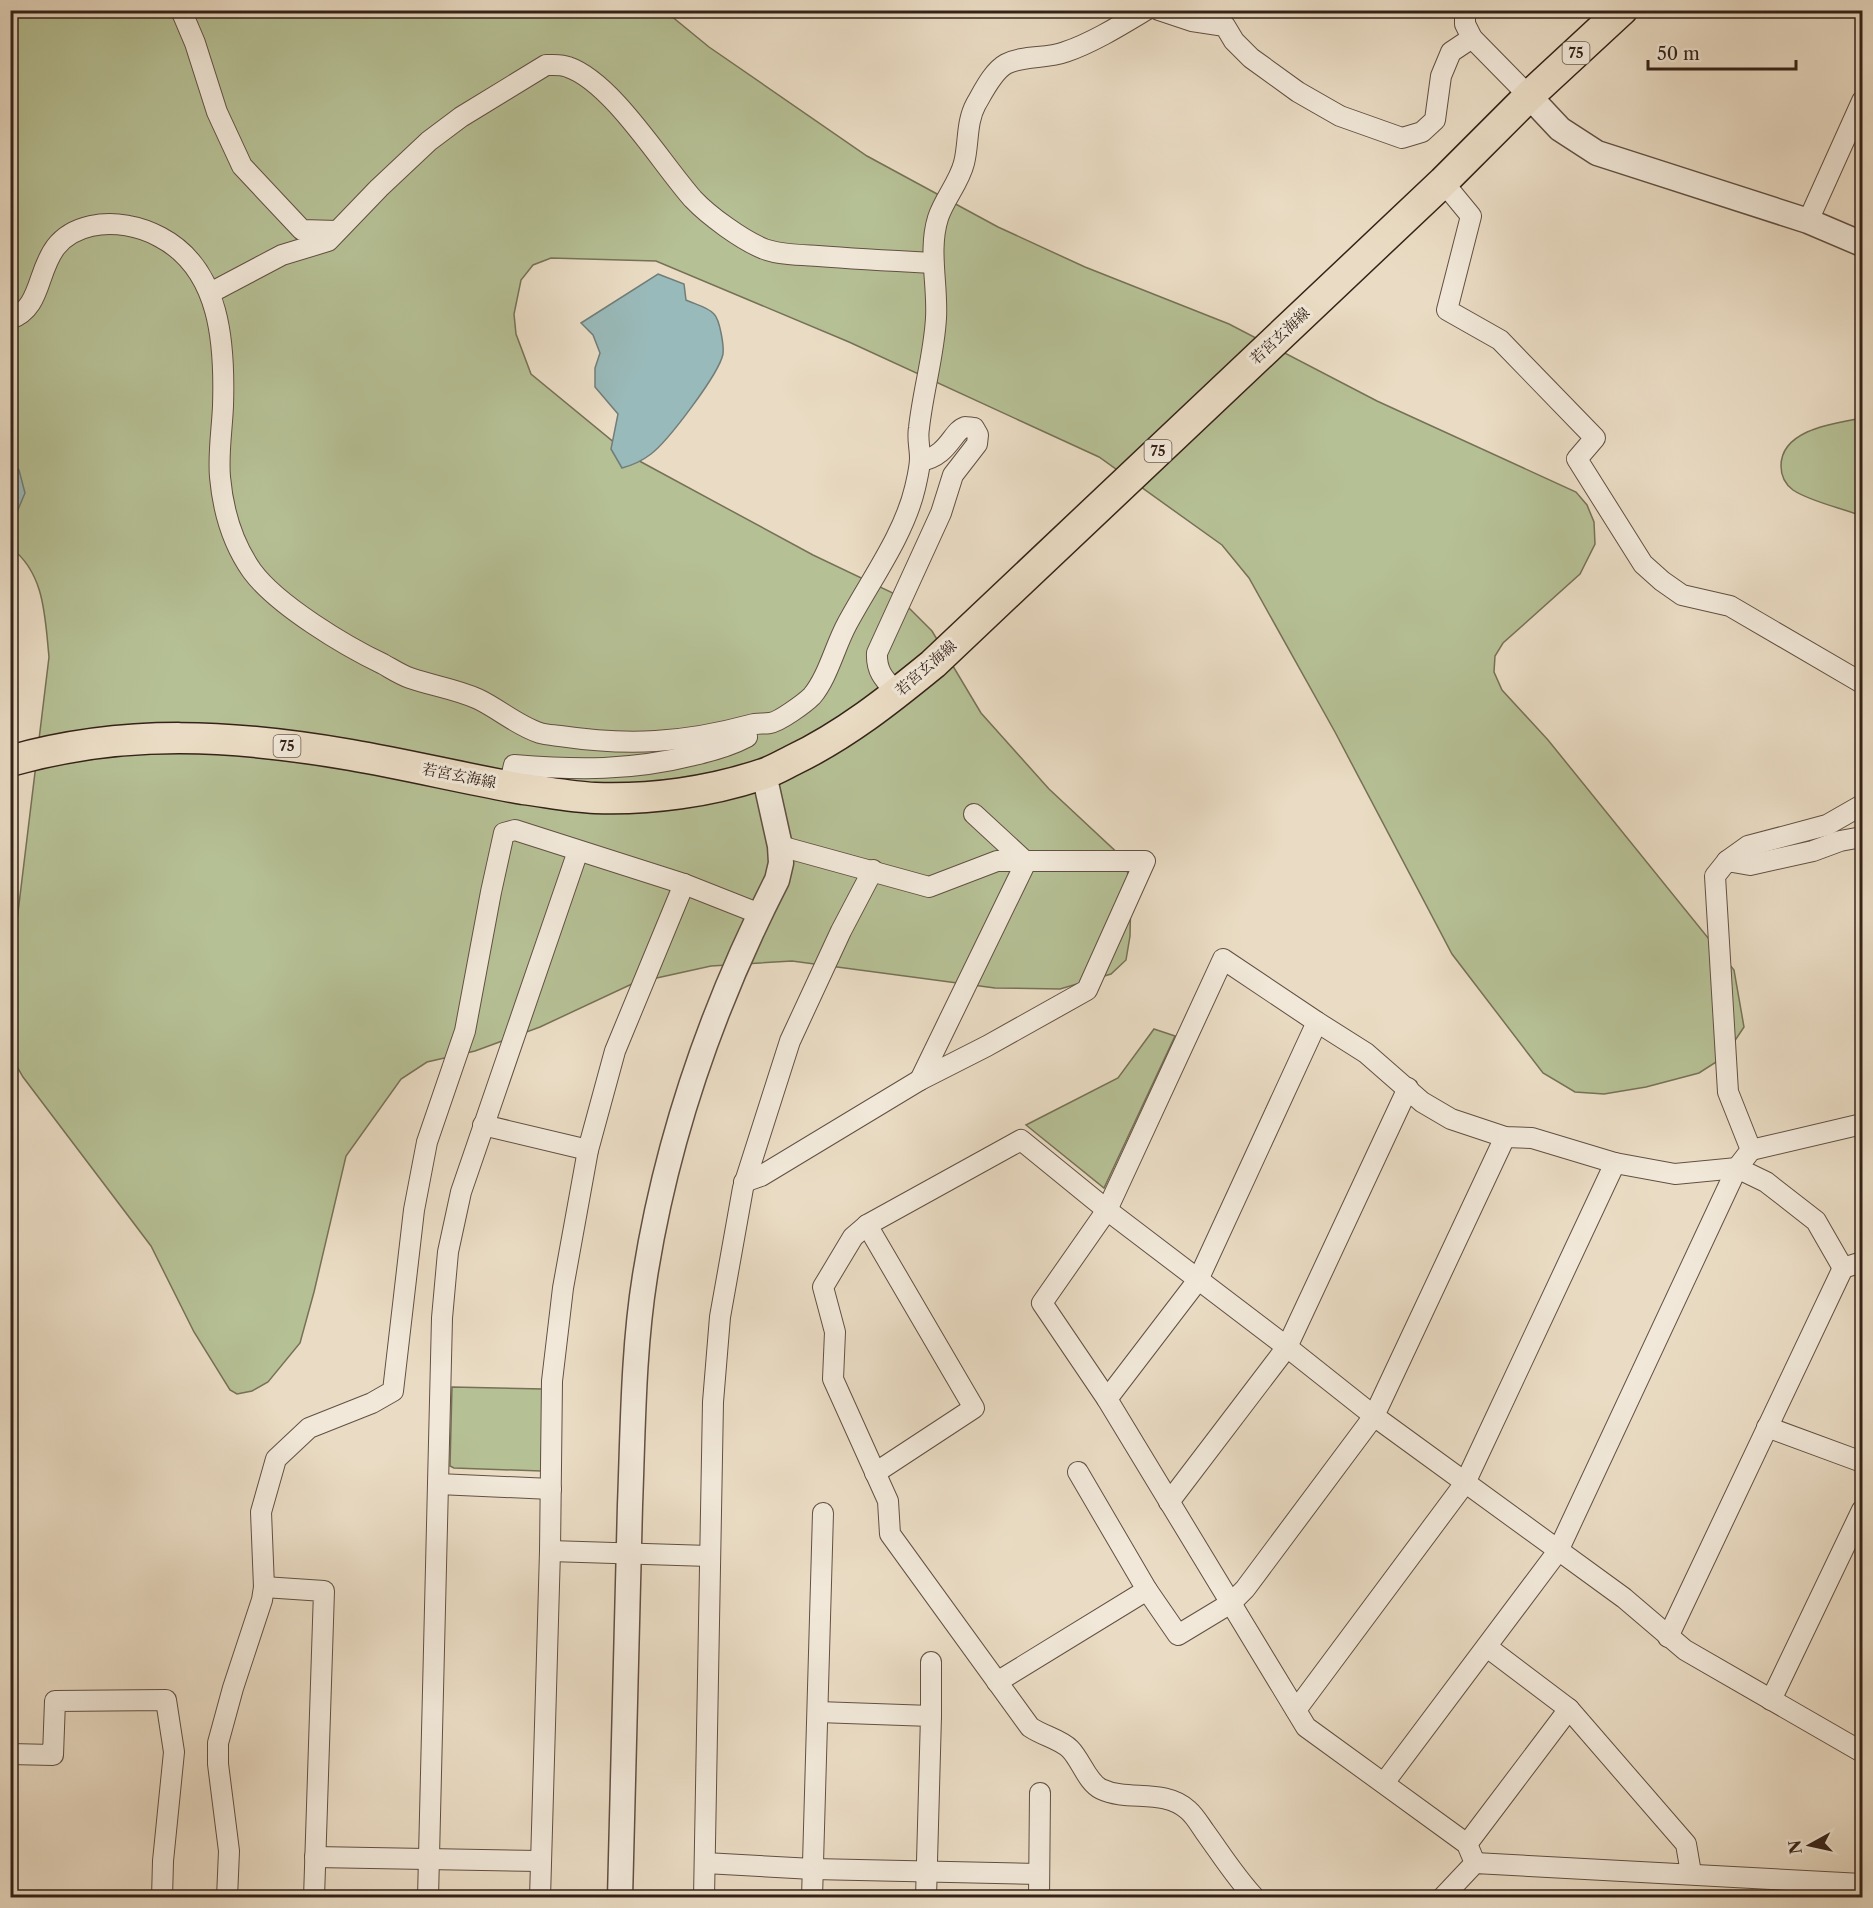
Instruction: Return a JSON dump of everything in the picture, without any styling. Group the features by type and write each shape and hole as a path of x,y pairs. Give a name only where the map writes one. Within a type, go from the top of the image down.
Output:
{"main road":[{"name":"若宮玄海線","path":"10,762 38,753 142,738 237,739 351,755 510,786 594,798 626,798 677,793 764,774 820,747 856,724 933,664 1622,10"}],"street":[{"path":"181,10 195,43 217,112 242,166 302,230 337,231"},
{"path":"510,786 514,765 566,769 632,767 706,752 738,742 810,699 823,677 836,644 905,517 914,492 920,460 918,434 936,318 936,279 933,263 937,220 963,169 973,110 998,71 1008,62 1064,53 1146,10"},
{"path":"1159,10 1192,21 1225,26 1234,41 1251,58 1298,92 1340,116 1402,138 1422,132 1435,120 1441,76 1451,52 1472,38"},
{"path":"1465,10 1464,24 1472,38 1560,129 1597,153 1808,221 1863,244"},
{"path":"212,292 282,255 328,241 429,141 461,117 546,65 561,65 582,74 601,88 635,126 694,200 718,220 765,249 789,254 933,263"},
{"path":"1808,221 1863,101"},
{"path":"1443,182 1471,216 1447,310 1500,340 1595,438 1577,459 1643,564 1682,595 1730,606 1863,683"},
{"path":"10,319 22,315 30,305 45,265 56,245 67,236 89,226 112,224 132,226 152,232 184,254 199,271 212,292 223,360 223,411 219,446 224,502 232,534 246,562 269,591 361,655 407,677 477,699 540,733 618,742 649,742 693,739 759,722 773,723"},
{"path":"897,693 881,676 876,665 877,653 941,513 953,475 977,444 978,435 974,428 966,427 960,430 944,451 932,459 920,460"},
{"path":"620,1898 634,1387 644,1278 667,1165 689,1087 718,1005 777,880 781,862 780,846 764,774"},
{"path":"1750,1150 1728,1092 1715,876 1726,861 1748,846 1827,825 1863,806"},
{"path":"974,814 1026,862"},
{"path":"227,1898 229,1851 218,1764 218,1743 233,1688 262,1600 264,1587 261,1512 276,1459 309,1428 372,1403 393,1390 414,1210 425,1153 465,1031 486,914 504,833 515,830 684,884 760,914"},
{"path":"1726,861 1750,866 1813,851 1840,841 1863,837"},
{"path":"744,1182 761,1176 920,1080 987,1046 1087,990 1145,861 997,861 929,888 873,870 780,846"},
{"path":"428,1898 442,1318 448,1252 461,1192 578,851"},
{"path":"920,1080 1026,862"},
{"path":"704,1898 708,1556 713,1402 720,1317 744,1182 790,1041 841,931 873,870"},
{"path":"540,1898 550,1551 552,1381 563,1288 588,1150 615,1051 684,884"},
{"path":"1475,1863 1467,1844 1306,1727 1107,1399 1042,1303 1107,1210 1223,959 1366,1053 1422,1102 1451,1119 1505,1137 1532,1137 1615,1163 1675,1174 1737,1168 1766,1182 1816,1221 1844,1268"},
{"path":"1107,1399 1198,1280 1317,1022"},
{"path":"1169,1502 1287,1347 1407,1088"},
{"path":"1384,1783 1558,1551 1737,1168 1750,1150 1863,1124"},
{"path":"483,1125 588,1150"},
{"path":"1078,1472 1147,1590 1178,1635 1232,1603 1245,1589 1374,1416 1505,1137"},
{"path":"1255,1898 1188,1809 1164,1798 1126,1796 1110,1793 1097,1787 1071,1750 1030,1727 890,1534 888,1501 833,1379 835,1332 823,1287 853,1238 867,1225 1021,1140 1107,1210 1374,1416 1624,1598 1685,1650 1863,1752"},
{"path":"1296,1710 1465,1483 1615,1163"},
{"path":"867,1225 974,1408 875,1473"},
{"path":"1668,1637 1844,1268 1863,1262"},
{"path":"1767,1427 1863,1462"},
{"path":"438,1484 551,1489"},
{"path":"1771,1700 1863,1510"},
{"path":"812,1898 823,1513"},
{"path":"550,1551 708,1556"},
{"path":"264,1587 324,1591 314,1898"},
{"path":"997,1682 1147,1590"},
{"path":"1487,1647 1569,1709 1686,1844 1691,1874"},
{"path":"926,1898 932,1662"},
{"path":"10,1754 53,1755 55,1701 166,1700 174,1752 162,1898"},
{"path":"1467,1844 1569,1709"},
{"path":"818,1712 931,1716"},
{"path":"1039,1898 1040,1793"},
{"path":"315,1857 540,1861"},
{"path":"705,1863 813,1869 1039,1874"},
{"path":"1442,1898 1475,1863 1863,1884"}],"green space":[{"path":"11,10 665,11 709,47 867,156 998,227 1085,267 1229,324 1377,401 1576,492 1587,505 1594,522 1595,544 1580,574 1503,643 1495,656 1494,672 1502,690 1548,740 1734,970 1744,1027 1724,1057 1699,1073 1646,1087 1604,1094 1575,1092 1543,1073 1452,954 1335,732 1249,578 1222,545 1099,457 849,342 656,261 551,258 533,265 521,280 514,314 516,334 531,374 632,457 813,555 895,594 932,631 981,713 1049,789 1125,860 1131,890 1130,936 1126,960 1111,974 1060,989 995,988 792,961 711,966 634,983 540,1027 475,1051 427,1062 401,1079 346,1156 300,1343 268,1382 252,1391 237,1394 230,1390 194,1332 151,1246 23,1077 11,1056 11,970 49,657 44,612 37,583 31,570 11,548"},
{"path":"1862,418 1862,516 1809,498 1788,485 1781,466 1783,454 1790,444 1812,430"},
{"path":"1154,1029 1175,1036 1104,1188 1026,1125 1118,1078"},
{"path":"452,1387 543,1389 541,1471 450,1466"}],"water":[{"path":"658,274 684,284 686,300 714,314 721,333 723,354 703,391 669,436 648,456 622,468 611,449 618,414 595,387 595,368 600,353 593,335 581,323"},
{"path":"11,460 19,470 25,493 17,512 15,535 11,538"}]}
